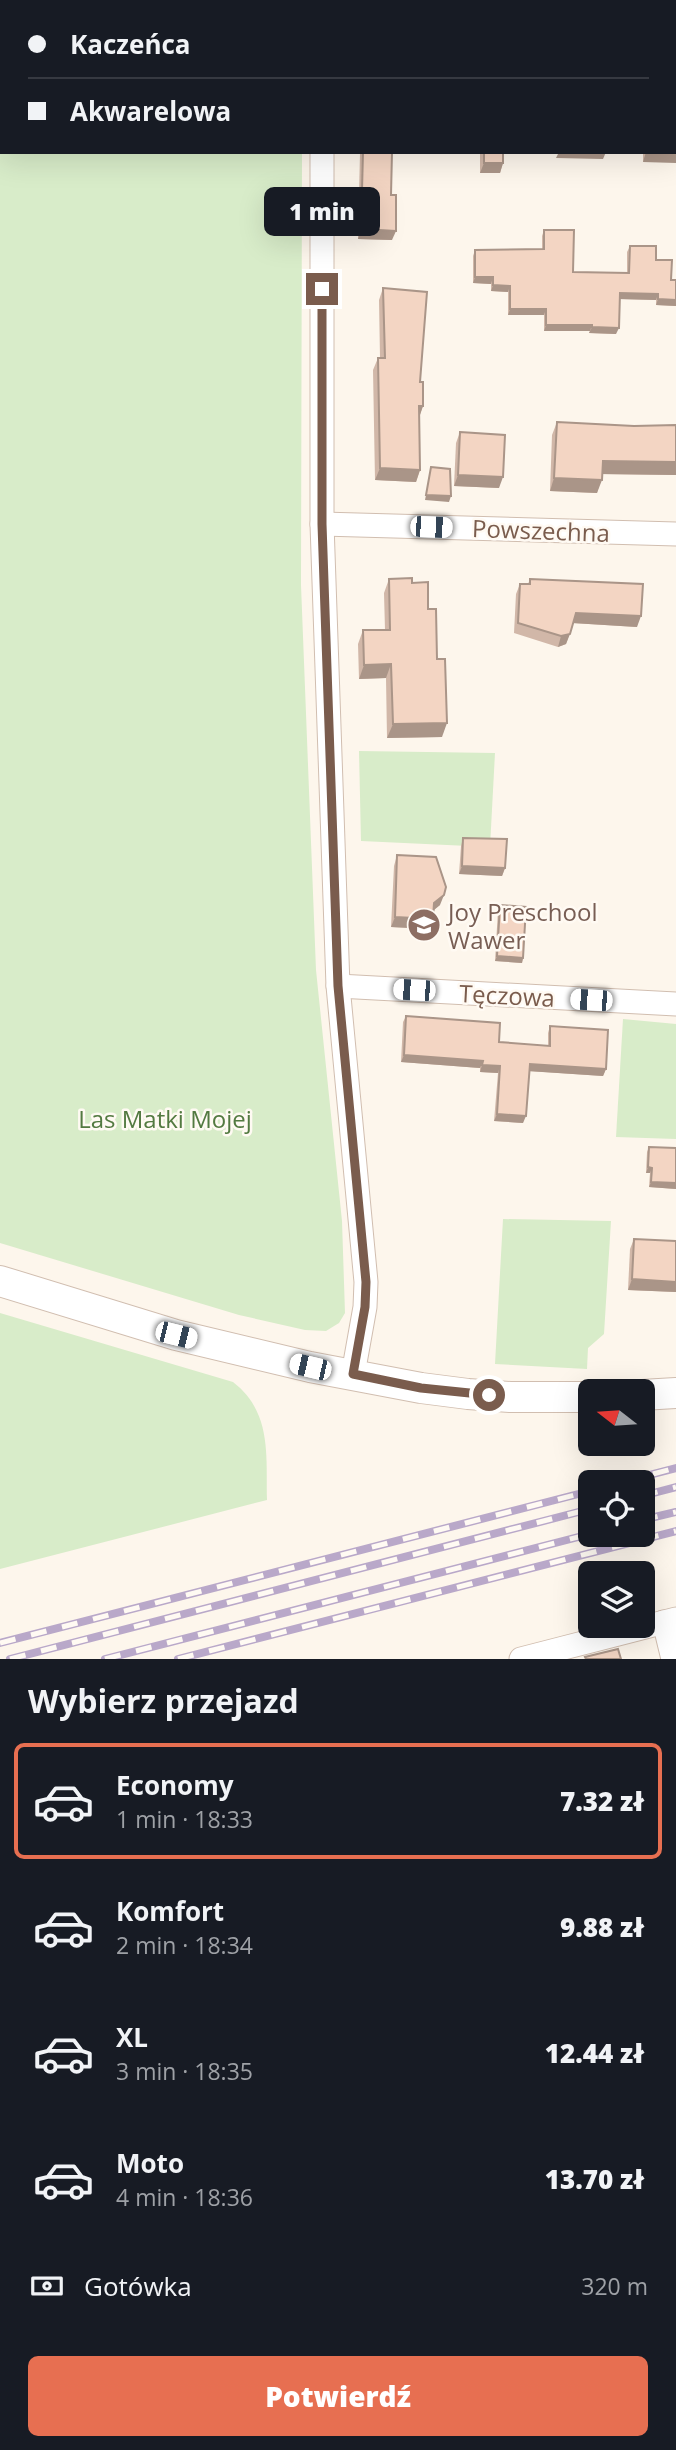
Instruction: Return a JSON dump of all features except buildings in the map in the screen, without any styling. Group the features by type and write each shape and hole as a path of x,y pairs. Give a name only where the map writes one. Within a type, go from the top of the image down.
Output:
{"street":[{"path":"323,154 322,524 338,986 366,1282 365,1307 353,1374"},
{"name":"Powszechna","path":"322,524 676,534"},
{"name":"Tęczowa","path":"338,986 676,1004"},
{"path":"0,1281 176,1335 252,1354 421,1388 478,1395 578,1397"},
{"path":"655,1394 676,1393"},
{"path":"521,1659 670,1621 673,1659"}],"green space":[{"name":"Las Matki Mojej","path":"0,154 302,154 301,585 316,970 342,1221 345,1313 339,1323 326,1331 305,1330 239,1315 0,1243"},
{"path":"359,751 495,753 490,847 361,841"},
{"path":"623,1019 676,1024 676,1139 616,1137"},
{"path":"503,1219 611,1221 604,1334 588,1348 587,1369 495,1364"},
{"path":"0,1313 233,1382 246,1394 261,1421 266,1451 267,1500 0,1569"}],"railway":[{"path":"655,1473 676,1468"},
{"path":"655,1493 676,1487"},
{"path":"0,1643 578,1494"},
{"path":"10,1659 578,1512"},
{"path":"655,1517 676,1512"},
{"path":"178,1659 676,1531"},
{"path":"105,1659 578,1537"}],"place":[{"name":"Joy Preschool Wawer","path":"424,925"}],"route":[{"path":"322,289 322,524 338,986 366,1282 365,1307 353,1374 421,1388 489,1395"}]}
